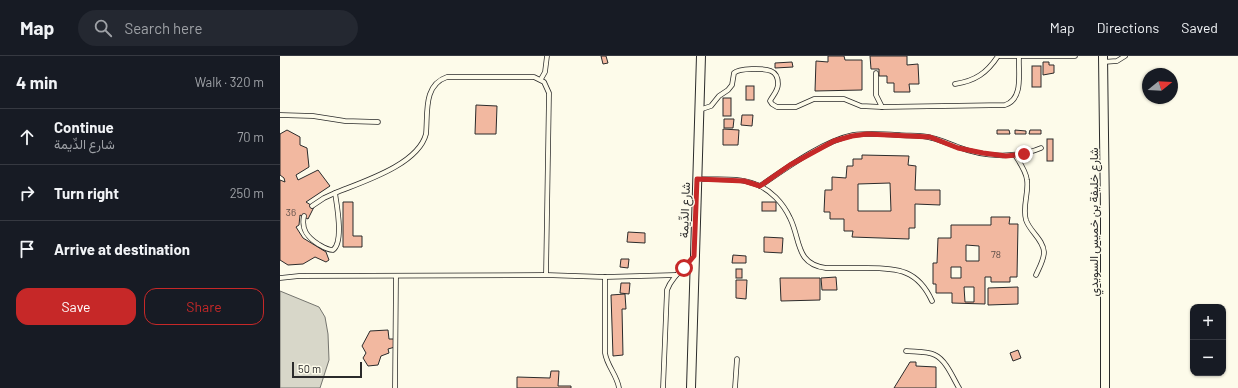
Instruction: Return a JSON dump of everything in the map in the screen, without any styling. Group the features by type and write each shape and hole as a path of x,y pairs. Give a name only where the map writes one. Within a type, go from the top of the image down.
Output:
{"street":[{"name":"شارع الدِّيمة","path":"691,388 700,56"},
{"name":"شارع خليفة بن خميس السويدي","path":"1103,59 1105,388"}],"lane":[{"path":"541,79 546,72 547,56"},
{"path":"955,84 966,83 976,79 988,69 998,56 1075,56"},
{"path":"1103,59 1117,60 1125,56"},
{"path":"699,110 713,104 719,96 726,92 730,87 734,73 741,70 768,70 774,74 778,79 778,86 770,100 775,107 796,107 810,100 821,98 844,99 861,106 882,107 1008,104 1015,98 1018,92 1019,57"},
{"path":"876,73 876,95 882,107"},
{"path":"312,206 324,198 396,166 419,148 425,139 426,134 430,93 436,83 441,79 447,77 530,76 541,79 547,85 549,93 546,276"},
{"path":"280,115 313,116 345,121 378,122"},
{"path":"760,186 790,165 834,141 852,136 867,134 930,137 970,151 998,155 1029,153 1041,148"},
{"path":"1015,155 1027,179 1026,219 1029,227 1039,239 1044,250 1042,261 1036,275"},
{"path":"697,179 744,181 760,186 775,196 790,218 801,252 805,259 811,264 826,268 887,268 901,270 920,282 927,290 932,301"},
{"path":"304,216 305,232 310,239 327,249 333,250 339,241 335,193"},
{"path":"663,388 666,297 669,284 694,256"},
{"path":"280,278 299,276 605,277 676,275"},
{"path":"395,388 396,276"},
{"path":"605,277 605,353 608,363 616,377 619,388"},
{"path":"906,351 930,353 938,357 959,388"},
{"path":"735,388 737,359"}],"shaded area":[{"path":"280,291 319,307 325,317 328,334 329,360 320,388 280,388"}],"building":[{"path":"601,56 606,56 608,63 603,64"},
{"path":"828,56 844,56 845,60 862,60 862,90 815,91 816,61 828,62"},
{"path":"870,56 907,56 907,65 918,64 919,84 909,84 910,92 894,92 894,83 887,83 887,76 879,76 879,69 871,69"},
{"path":"792,62 793,67 775,68 775,63"},
{"path":"1043,62 1049,62 1049,65 1054,65 1054,73 1043,75"},
{"path":"1032,66 1041,66 1041,87 1032,87"},
{"path":"746,86 754,86 754,100 746,100"},
{"path":"723,98 731,98 731,116 723,116"},
{"path":"476,105 497,106 496,134 475,134"},
{"path":"742,115 753,115 752,126 741,125"},
{"path":"724,119 734,119 733,128 724,128"},
{"path":"723,129 739,130 738,145 723,145"},
{"path":"287,130 300,137 300,145 307,148 309,167 296,175 298,180 318,170 330,186 306,202 314,207 308,219 300,215 299,225 296,227 303,238 326,252 329,260 326,262 315,257 303,264 288,265 280,260 280,180 285,182 284,178 280,175 280,134"},
{"path":"997,130 1009,130 1010,134 997,134"},
{"path":"1015,130 1026,131 1026,134 1015,134"},
{"path":"1030,130 1041,130 1041,134 1029,134"},
{"path":"1047,139 1053,139 1053,161 1047,161"},
{"path":"862,155 909,156 908,165 916,166 915,190 940,190 940,205 915,204 915,228 909,228 909,239 852,237 853,231 844,231 844,219 830,219 830,212 824,212 825,190 832,190 832,177 846,178 847,166 853,166 853,159 862,159","holes":["890,183 891,211 858,211 858,184"]},
{"path":"343,202 353,202 353,236 362,236 362,247 343,247"},
{"path":"762,202 776,202 776,211 762,211"},
{"path":"991,217 1010,217 1009,224 1018,224 1017,277 1010,277 1010,282 991,282 991,277 985,277 985,304 952,303 952,293 936,293 936,284 933,284 933,263 937,263 938,238 951,238 951,225 991,225","holes":["966,245 979,246 979,261 966,261","951,267 961,267 961,278 951,278","964,287 974,287 974,302 965,302"]},
{"path":"628,232 645,233 645,243 627,242"},
{"path":"764,237 783,238 782,253 764,252"},
{"path":"733,255 746,256 746,263 732,263"},
{"path":"621,259 629,259 628,268 620,267"},
{"path":"736,269 742,269 742,278 736,278"},
{"path":"836,277 837,290 822,290 821,278"},
{"path":"780,278 820,278 820,300 781,301"},
{"path":"736,280 747,280 746,299 736,298"},
{"path":"621,283 630,283 629,294 620,293"},
{"path":"1018,287 1018,304 988,305 988,288"},
{"path":"625,294 626,309 622,309 623,355 613,356 611,295"},
{"path":"388,330 389,339 394,339 395,347 388,349 389,353 381,356 378,365 368,366 363,358 366,353 362,346 370,331"},
{"path":"1018,350 1021,358 1013,361 1010,353"},
{"path":"910,362 916,362 916,366 936,367 936,388 894,388"},
{"path":"551,371 559,371 558,386 571,386 571,388 517,388 517,377 550,378"}],"route":[{"path":"684,268 694,256 697,179 744,181 760,186 790,165 834,141 867,134 930,137 970,151 1006,156 1024,154"}]}
